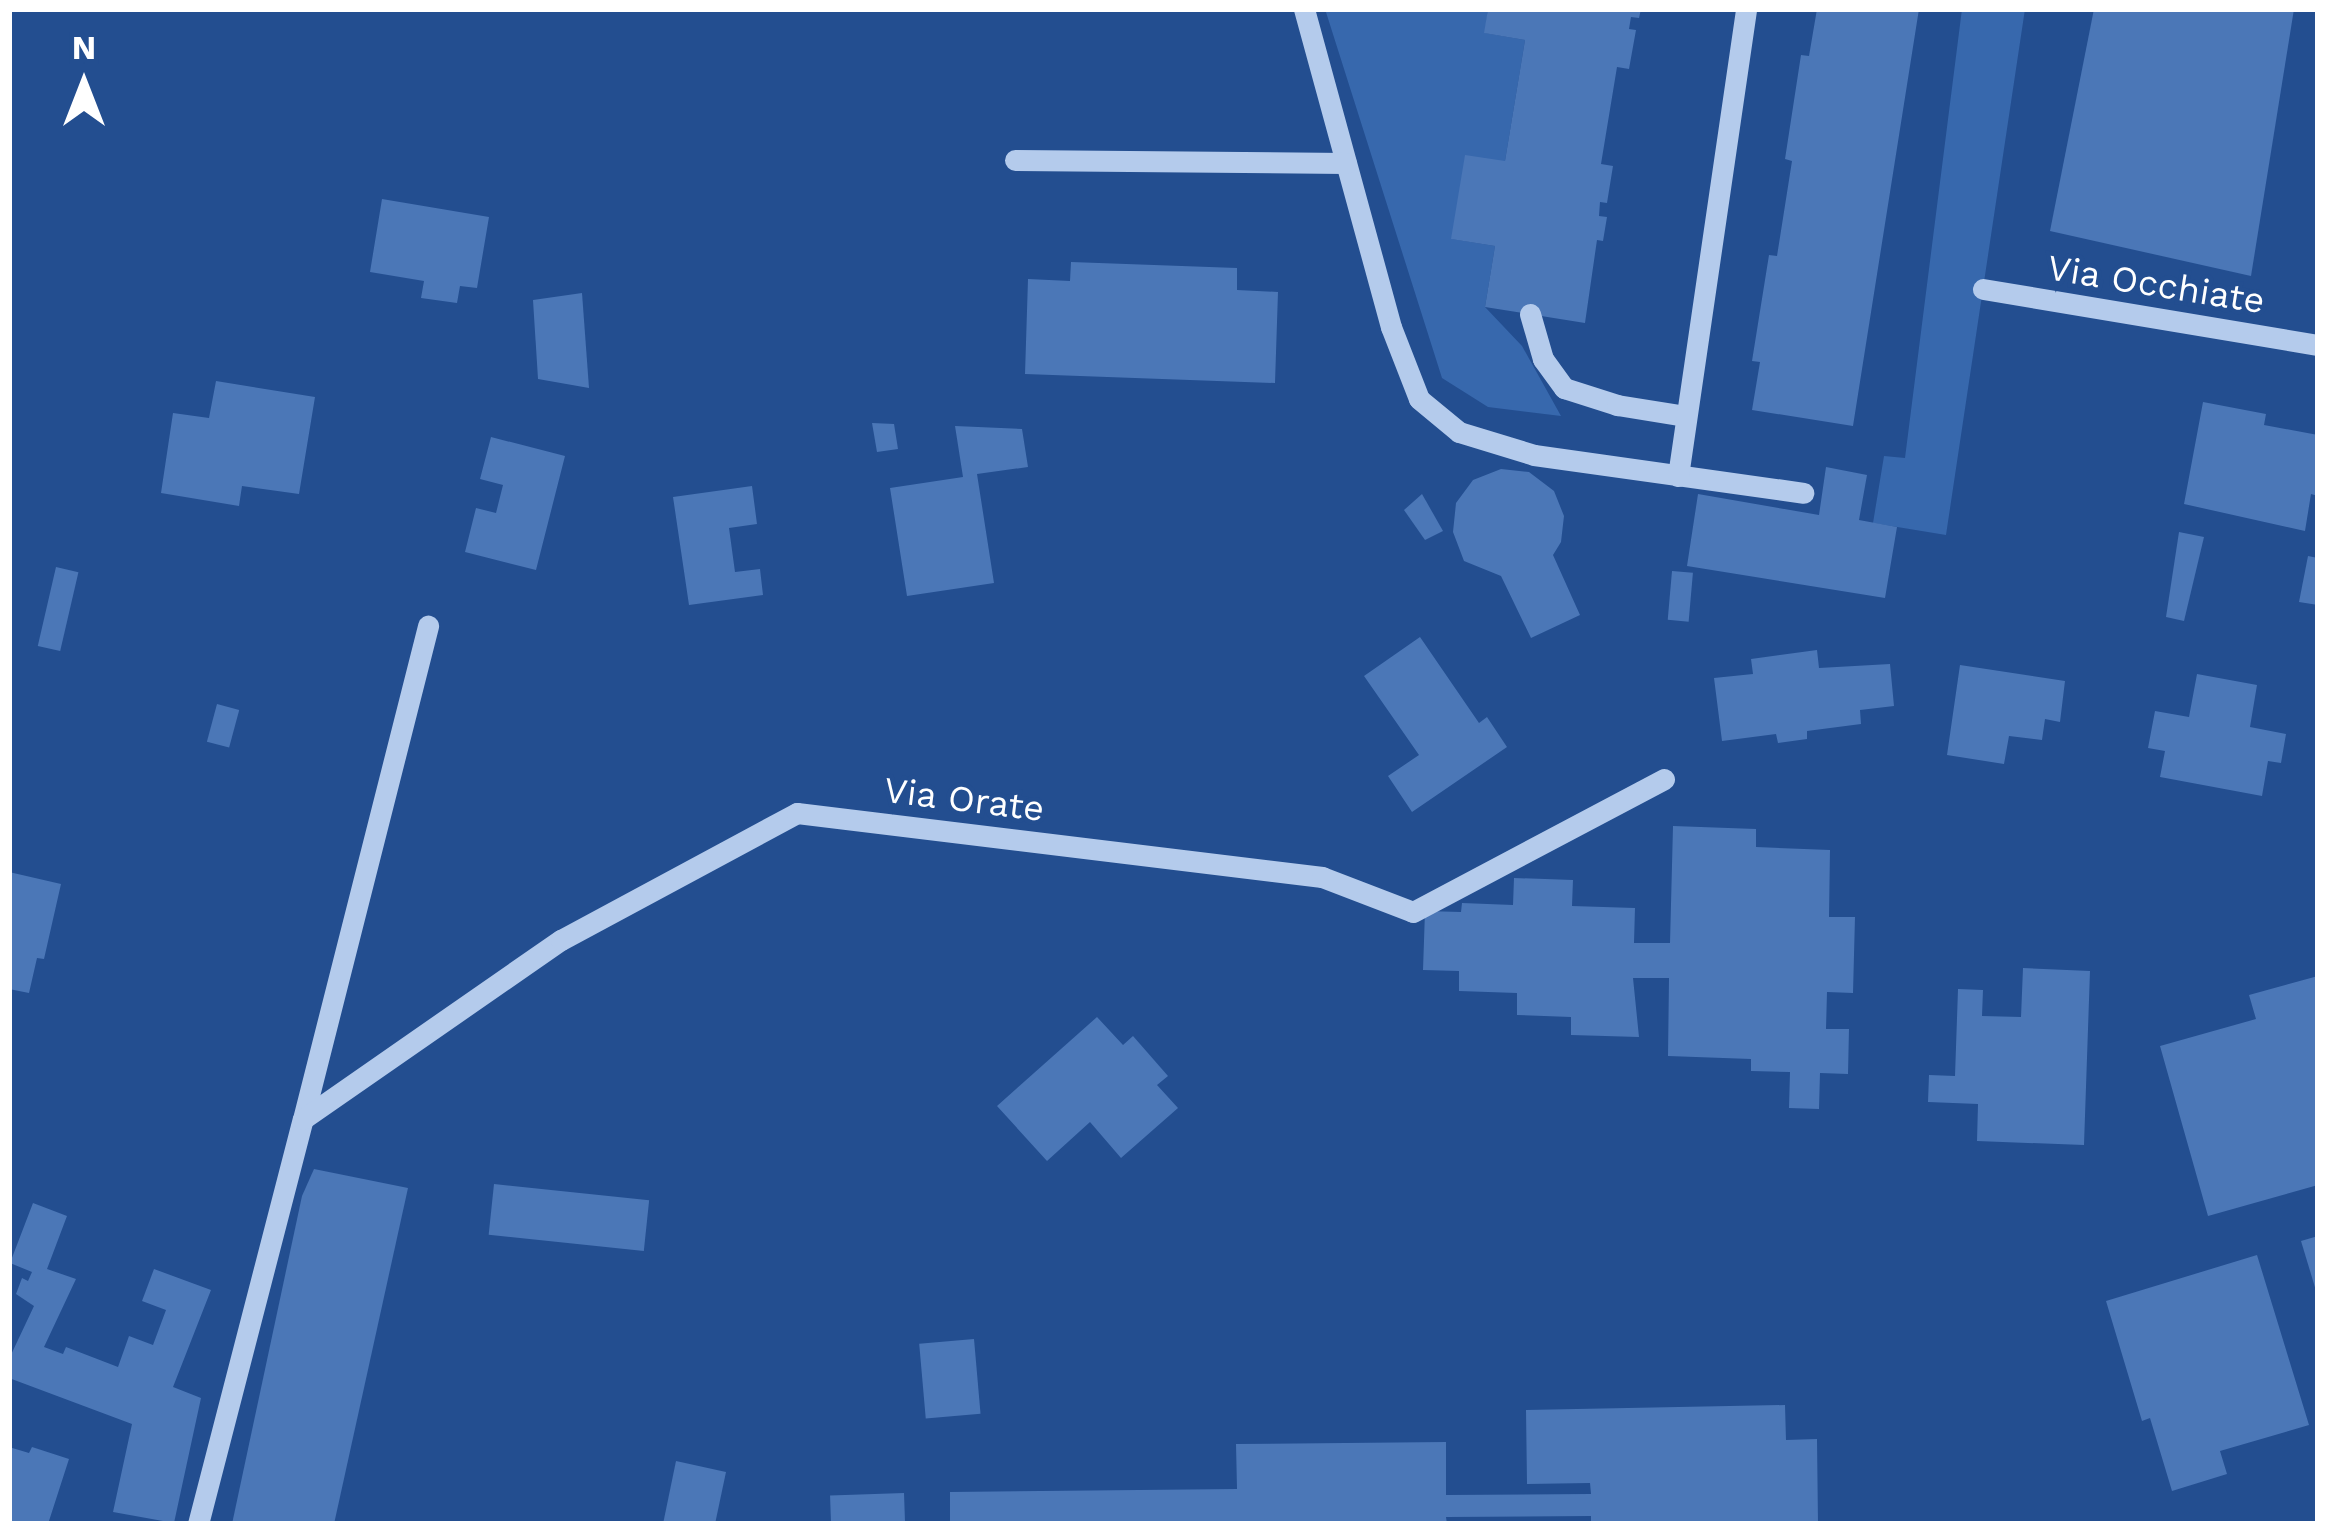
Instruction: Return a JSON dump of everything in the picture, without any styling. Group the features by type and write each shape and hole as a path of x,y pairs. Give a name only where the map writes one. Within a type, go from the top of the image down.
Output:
{"street":[{"path":"1304,9 1391,327 1419,399 1459,432 1534,455 1803,493"},
{"path":"1678,476 1746,9"},
{"path":"1015,160 1346,163"},
{"name":"Via Occhiate","path":"1983,290 2318,345"},
{"path":"1530,314 1543,359 1564,388 1617,405 1686,416"},
{"path":"198,1524 428,626"},
{"name":"Via Orate","path":"303,1119 561,940 797,813 1322,878 1413,912 1664,779"}],"shaded area":[{"path":"1325,9 1488,9 1485,33 1525,40 1505,161 1452,239 1495,246 1485,307 1522,346 1561,416 1488,407 1442,378"},
{"path":"1962,9 2025,9 1946,535 1873,523 1884,456 1905,458"}],"building":[{"path":"1488,9 1641,9 1639,18 1631,17 1629,29 1636,30 1629,69 1617,67 1601,164 1613,166 1607,203 1600,202 1599,216 1607,217 1603,241 1597,240 1585,323 1485,307 1495,246 1451,239 1465,155 1505,161 1525,40 1484,33"},
{"path":"1817,9 1919,9 1853,426 1752,410 1760,362 1752,361 1769,255 1777,256 1792,161 1785,159 1801,55 1809,56"},
{"path":"2094,9 2294,9 2251,276 2050,231"},
{"path":"382,199 489,217 477,288 460,286 457,303 421,298 424,281 370,272"},
{"path":"1071,262 1237,268 1237,290 1278,292 1275,383 1025,374 1028,279 1070,281"},
{"path":"582,293 589,388 538,379 533,300"},
{"path":"216,381 315,397 299,494 242,486 239,506 161,493 173,413 209,418"},
{"path":"2203,402 2266,414 2264,425 2318,435 2318,496 2311,494 2305,531 2184,504"},
{"path":"872,423 894,424 898,449 877,452"},
{"path":"955,426 1022,429 1028,467 977,474 994,583 907,596 890,488 963,477"},
{"path":"491,437 565,456 536,570 465,552 476,508 496,513 503,485 480,479"},
{"path":"1826,467 1867,475 1859,520 1897,527 1885,598 1687,566 1698,494 1819,515"},
{"path":"1501,469 1529,472 1554,491 1564,516 1561,542 1553,555 1580,615 1531,638 1501,576 1464,561 1453,532 1456,503 1473,480"},
{"path":"752,486 757,524 729,528 735,572 760,569 763,595 689,605 673,497"},
{"path":"1422,494 1443,531 1425,540 1404,510"},
{"path":"2179,532 2204,537 2184,621 2166,617"},
{"path":"2308,556 2318,558 2318,605 2299,602"},
{"path":"56,567 78,572 60,651 38,646"},
{"path":"1672,571 1693,573 1689,622 1668,620"},
{"path":"1420,637 1479,723 1487,717 1507,747 1412,812 1388,776 1419,755 1364,676"},
{"path":"1817,650 1819,668 1890,664 1894,706 1860,710 1861,724 1807,731 1807,739 1778,743 1776,734 1722,741 1714,678 1753,674 1751,659"},
{"path":"1960,665 2065,681 2060,722 2045,719 2042,740 2009,736 2004,764 1947,755"},
{"path":"2197,674 2257,685 2250,727 2286,734 2281,763 2268,761 2262,796 2160,777 2165,751 2148,748 2155,711 2189,717"},
{"path":"217,704 239,710 229,748 207,742"},
{"path":"1673,826 1756,829 1756,847 1830,850 1829,917 1855,917 1853,993 1827,992 1826,1029 1849,1029 1848,1074 1820,1073 1819,1109 1789,1108 1790,1072 1751,1071 1751,1059 1668,1056 1669,978 1633,978 1639,1037 1571,1035 1571,1017 1517,1015 1517,993 1459,991 1459,971 1423,970 1425,911 1461,912 1462,903 1513,905 1514,878 1573,880 1572,906 1635,908 1634,943 1670,943"},
{"path":"9,872 61,884 44,959 37,958 29,993 9,989"},
{"path":"2023,968 2090,971 2084,1145 1977,1141 1978,1104 1928,1102 1929,1075 1955,1076 1958,989 1983,990 1982,1016 2021,1017"},
{"path":"2318,976 2318,1185 2208,1216 2160,1046 2256,1019 2249,995"},
{"path":"1097,1017 1123,1045 1133,1036 1168,1076 1157,1085 1178,1108 1121,1158 1090,1122 1047,1161 997,1106"},
{"path":"314,1169 408,1188 334,1524 232,1524 302,1196"},
{"path":"494,1184 649,1200 644,1251 489,1235"},
{"path":"33,1203 67,1216 47,1269 76,1279 44,1347 63,1354 66,1347 118,1367 129,1336 153,1345 166,1310 142,1301 154,1269 211,1290 173,1387 201,1398 174,1523 113,1512 132,1424 9,1378 9,1359 34,1306 16,1294 22,1278 28,1281 32,1272 10,1263"},
{"path":"2318,1236 2318,1294 2317,1294 2301,1241"},
{"path":"2257,1255 2309,1425 2220,1451 2227,1474 2172,1491 2150,1418 2142,1421 2106,1301"},
{"path":"974,1339 981,1414 926,1419 919,1344"},
{"path":"1785,1405 1786,1440 1817,1439 1818,1524 1591,1524 1591,1516 1446,1517 1447,1524 950,1524 950,1492 1237,1489 1236,1444 1446,1442 1446,1495 1591,1494 1590,1483 1527,1484 1526,1410"},
{"path":"9,1447 29,1453 32,1447 69,1459 48,1524 9,1524"},
{"path":"676,1461 726,1472 715,1524 663,1524"},
{"path":"904,1493 905,1524 831,1524 830,1496"}]}
